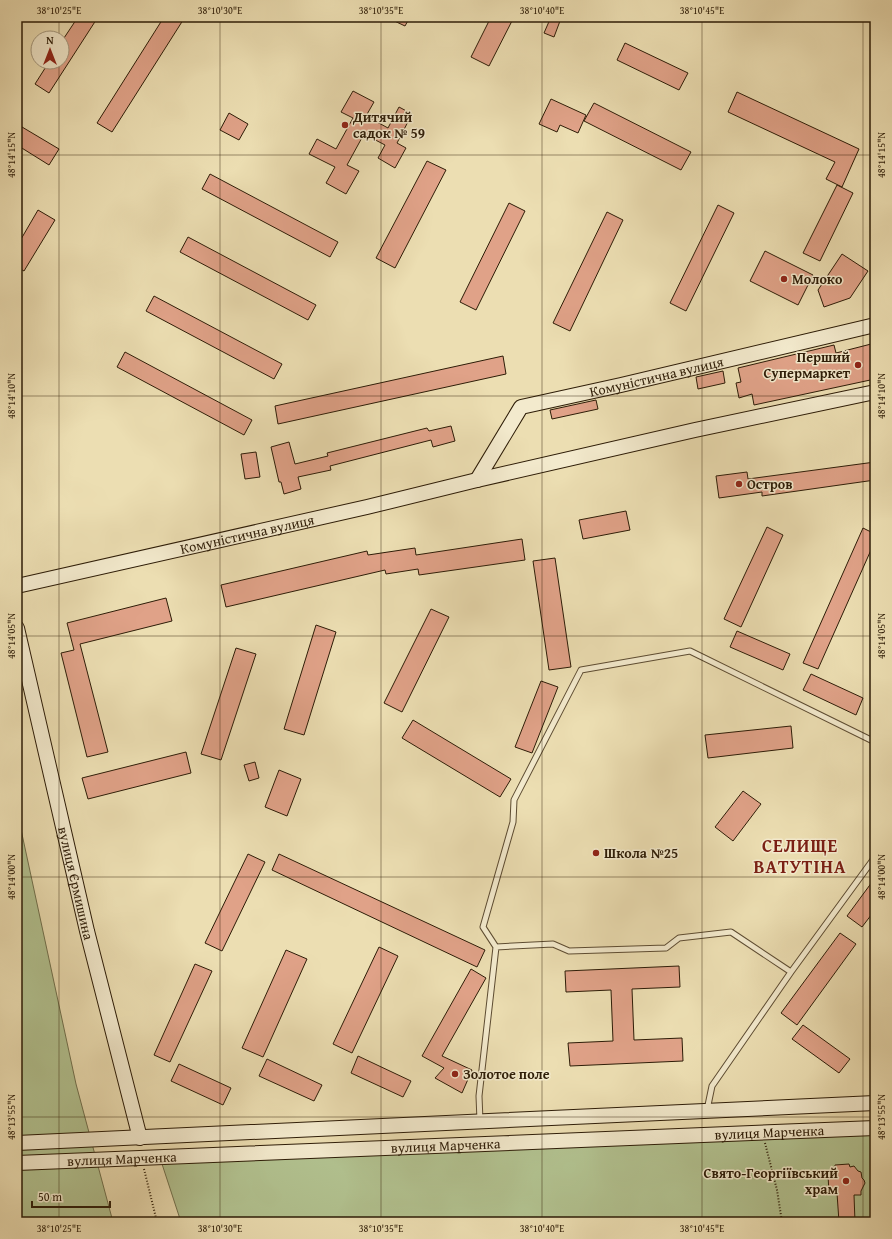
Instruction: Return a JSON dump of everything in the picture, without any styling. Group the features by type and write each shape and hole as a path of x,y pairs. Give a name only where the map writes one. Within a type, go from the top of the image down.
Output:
{"street":[{"name":"Комуністична вулиця","path":"477,480 521,407 875,325"},
{"name":"Комуністична вулиця","path":"17,586 367,507 695,430 875,392"},
{"name":"вулиця Єрмишина","path":"17,628 85,923 140,1138"},
{"name":"вулиця Марченка","path":"17,1143 875,1103"},
{"name":"вулиця Марченка","path":"17,1163 875,1128"},
{"path":"104,1140 100,1147 100,1154 105,1160"},
{"path":"65,1141 69,1154 66,1161"}],"lane":[{"path":"480,1122 479,1096 496,947 483,927 513,822 514,800 581,670 690,652 875,742"},
{"path":"707,1111 712,1086 791,972 875,857"},
{"path":"496,947 553,944 569,951 666,948 679,938 731,932 791,972"}],"path":[{"path":"762,1132 777,1190 782,1222"},
{"path":"141,1158 157,1222"}],"green space":[{"path":"17,811 76,1084 113,1222 17,1222"},
{"path":"875,1132 875,1222 181,1222 162,1164"}],"building":[{"path":"78,17 98,17 70,60 69,30"},
{"path":"164,17 185,17 112,132 97,123"},
{"path":"386,17 410,17 405,26"},
{"path":"491,17 514,17 489,66 471,57"},
{"path":"551,17 560,21 554,37 544,33"},
{"path":"625,43 688,73 679,90 617,60"},
{"path":"44,70 64,70 49,93 35,84"},
{"path":"353,91 374,102 366,116 388,128 399,107 412,114 397,143 406,148 395,168 378,158 385,145 364,134 347,165 359,171 346,194 326,183 335,167 309,154 317,139 336,149 353,118 341,112"},
{"path":"737,92 859,149 842,187 826,179 835,162 728,112"},
{"path":"551,99 586,115 578,133 560,125 557,132 539,124"},
{"path":"594,103 691,152 681,170 584,121"},
{"path":"229,113 248,124 239,140 220,130"},
{"path":"17,124 59,149 49,165 17,145"},
{"path":"427,161 446,170 395,268 376,258"},
{"path":"210,174 338,242 330,257 202,189"},
{"path":"837,185 853,193 820,261 803,253"},
{"path":"509,203 525,211 476,310 460,302"},
{"path":"718,205 734,213 686,311 670,303"},
{"path":"38,210 55,220 24,271 17,267 17,246"},
{"path":"607,212 623,220 570,331 553,323"},
{"path":"188,237 316,305 308,320 180,252"},
{"name":"Молоко","path":"765,251 813,275 798,305 750,281"},
{"path":"842,254 868,271 850,298 824,307 818,290"},
{"path":"154,296 282,364 274,379 146,311"},
{"path":"875,343 875,379 754,405 752,394 739,398 736,383 741,382 738,368 834,345 836,353"},
{"path":"125,352 252,420 244,435 117,367"},
{"path":"503,356 506,374 278,424 275,406"},
{"path":"723,371 725,383 698,389 696,377"},
{"path":"596,400 598,409 552,419 550,410"},
{"path":"451,426 455,441 433,447 431,440 330,466 331,470 298,477 301,489 284,494 281,482 279,482 271,447 289,442 295,464 328,456 327,453 427,428 429,431"},
{"path":"256,452 260,477 245,479 241,454"},
{"path":"875,462 875,480 762,496 762,492 719,498 716,476 747,472 748,479"},
{"path":"626,511 630,530 583,539 579,520"},
{"path":"767,527 783,535 741,627 724,619"},
{"path":"863,528 875,534 875,541 818,669 803,663"},
{"path":"522,539 525,560 419,575 418,569 386,574 385,570 226,607 221,585 367,551 368,555 415,548 416,555"},
{"path":"555,558 571,667 549,670 533,561"},
{"path":"166,598 172,621 80,644 108,752 87,757 61,653 74,650 67,623"},
{"path":"431,609 449,617 402,712 384,703"},
{"path":"316,625 336,632 304,735 284,729"},
{"path":"737,631 790,654 783,670 730,647"},
{"path":"236,648 256,654 221,760 201,754"},
{"path":"811,674 863,698 856,715 803,690"},
{"path":"541,681 558,687 532,753 515,747"},
{"path":"413,720 511,779 500,797 402,738"},
{"path":"791,726 793,748 708,758 705,735"},
{"path":"186,752 191,773 88,799 82,778"},
{"path":"255,762 259,778 249,781 244,765"},
{"path":"279,770 301,779 287,816 265,807"},
{"path":"743,791 761,804 733,841 715,827"},
{"path":"248,854 265,862 222,951 205,943"},
{"path":"279,854 485,950 477,967 272,870"},
{"path":"875,878 875,910 862,927 847,916"},
{"path":"840,933 856,944 797,1025 781,1013"},
{"path":"379,947 398,956 352,1053 333,1044"},
{"path":"286,950 307,959 263,1057 242,1048"},
{"path":"195,964 212,971 170,1062 154,1055"},
{"path":"679,966 680,987 632,989 634,1040 682,1038 683,1061 570,1066 568,1043 613,1041 611,990 566,992 565,971"},
{"path":"471,969 486,978 442,1056 472,1070 462,1093 435,1078 444,1068 422,1056"},
{"path":"803,1025 850,1059 839,1073 792,1039"},
{"path":"358,1056 411,1081 403,1097 351,1073"},
{"path":"267,1059 322,1085 314,1101 259,1076"},
{"path":"179,1064 231,1088 223,1105 171,1081"},
{"name":"Свято-Георгіївський храм","path":"849,1164 850,1167 854,1166 861,1172 865,1183 861,1191 861,1195 854,1195 855,1222 839,1222 837,1193 829,1193 828,1175 835,1174 835,1165"}],"place":[{"name":"Дитячий садок № 59","path":"345,125"},
{"name":"Молоко","path":"784,279"},
{"name":"Перший Супермаркет","path":"858,365"},
{"name":"Остров","path":"739,484"},
{"name":"Школа №25","path":"596,853"},
{"name":"Золотое поле","path":"455,1074"},
{"name":"Свято-Георгіївський храм","path":"846,1181"}],"district":[{"name":"СЕЛИЩЕ ВАТУТІНА","path":"800,855"}]}
